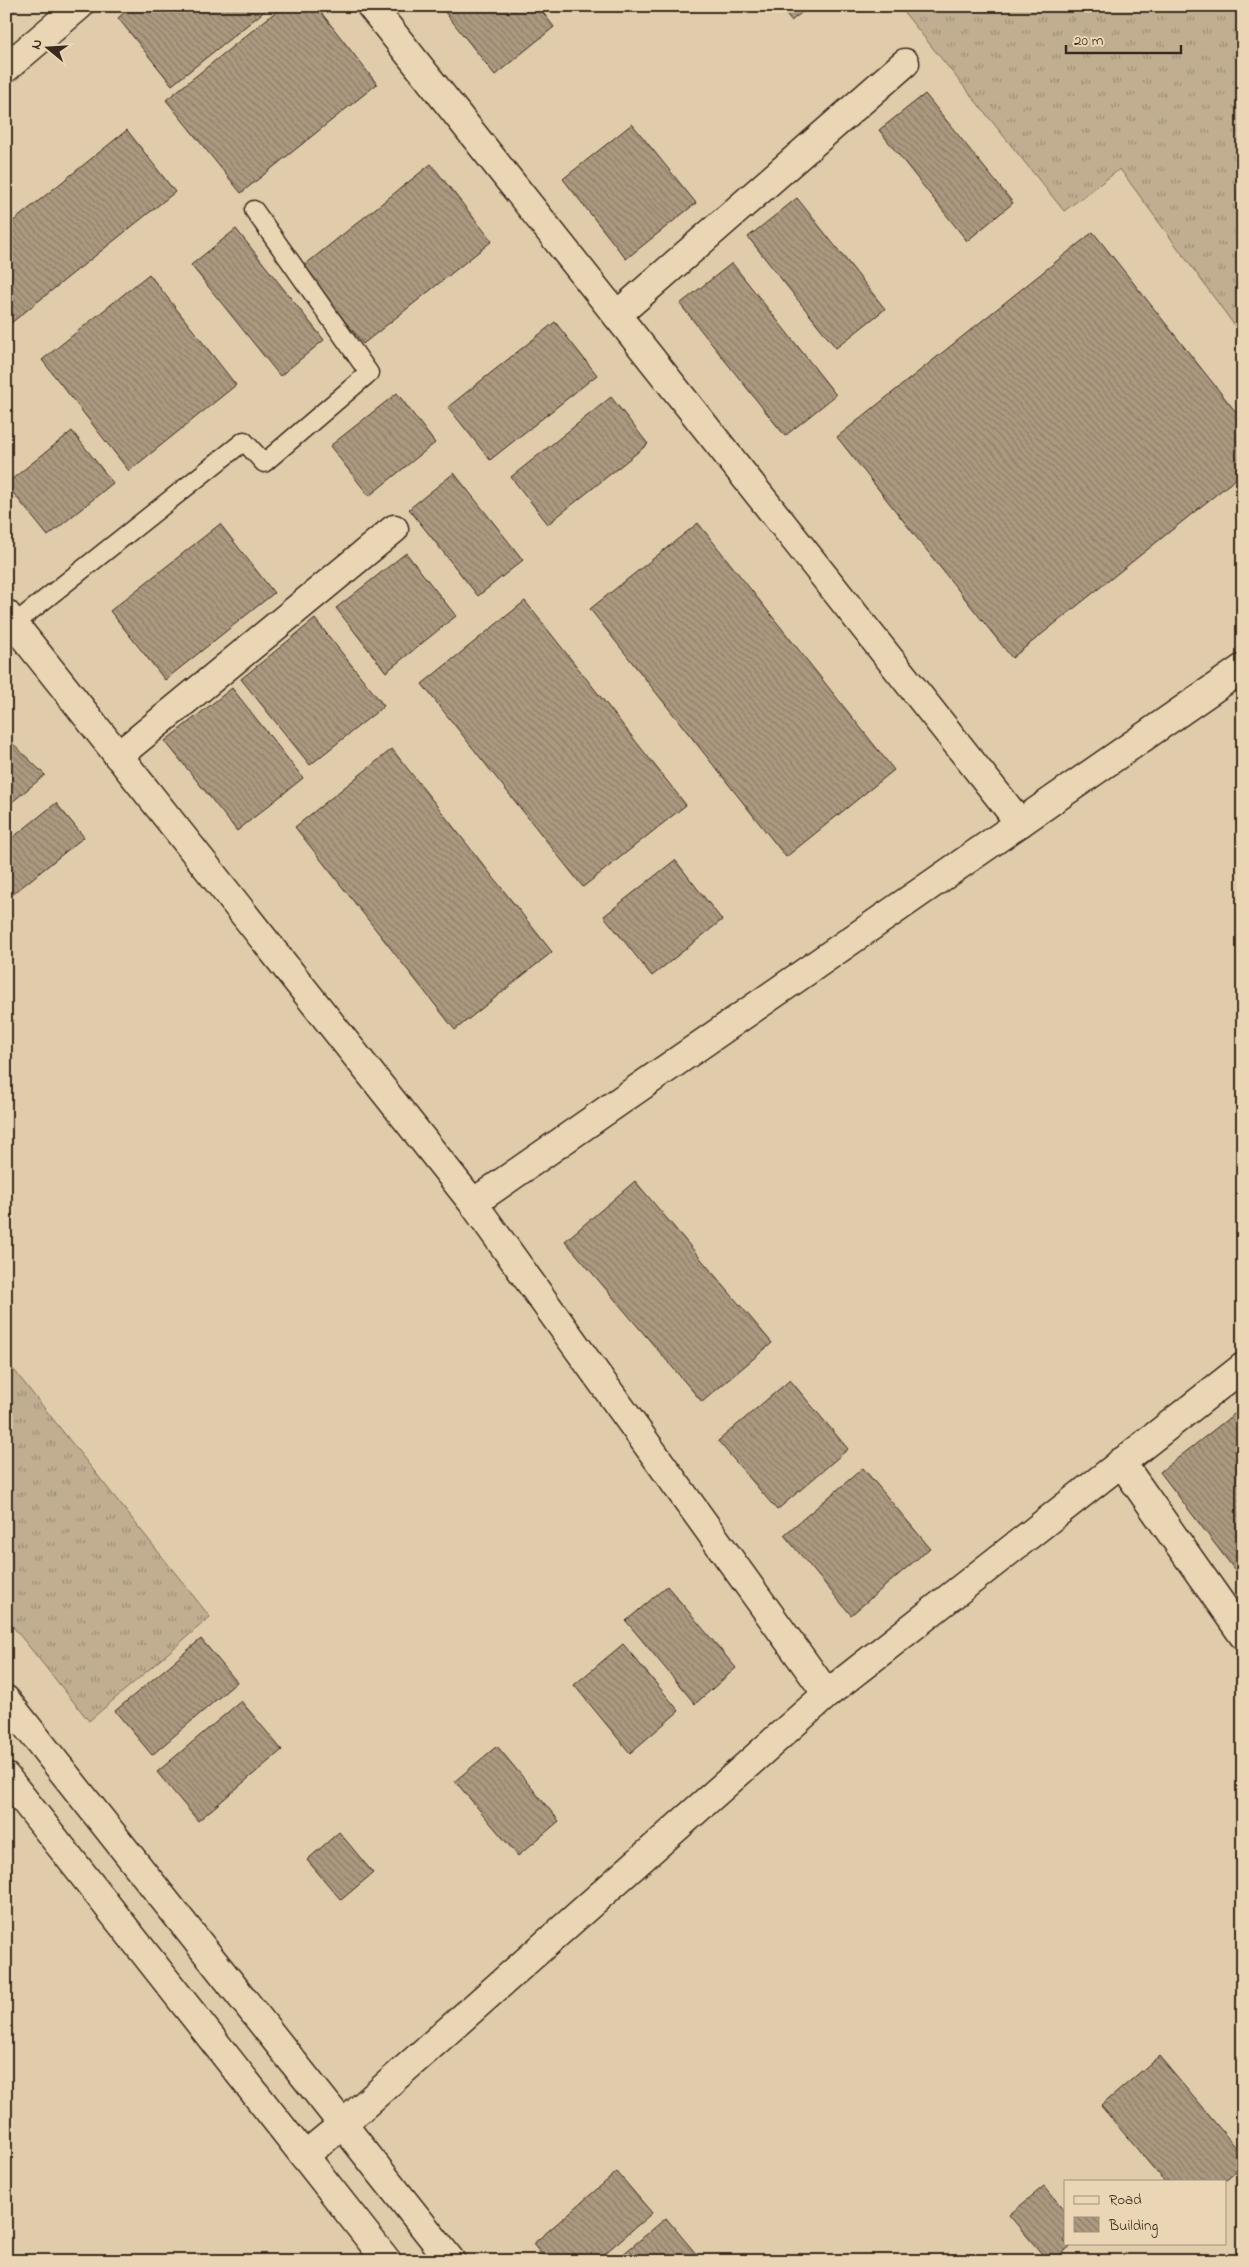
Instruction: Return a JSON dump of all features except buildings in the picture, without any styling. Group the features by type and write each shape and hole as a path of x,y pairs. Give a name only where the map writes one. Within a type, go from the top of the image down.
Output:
{"street":[{"path":"6,68 80,6"},
{"path":"379,9 617,315 1020,823"},
{"path":"617,315 905,63"},
{"path":"118,756 394,529"},
{"path":"10,619 473,1203 827,1694"},
{"path":"473,1203 1243,668"},
{"path":"304,2156 343,2124 827,1694 1243,1366"},
{"path":"1121,1462 1243,1634"},
{"path":"6,1700 451,2261"},
{"path":"6,1777 387,2261"}],"lane":[{"path":"10,619 244,441 264,463 369,374 254,210"}],"green space":[{"path":"899,6 1243,6 1243,337 1120,169 1064,211"},
{"path":"6,1360 210,1617 89,1721 6,1618"}]}
